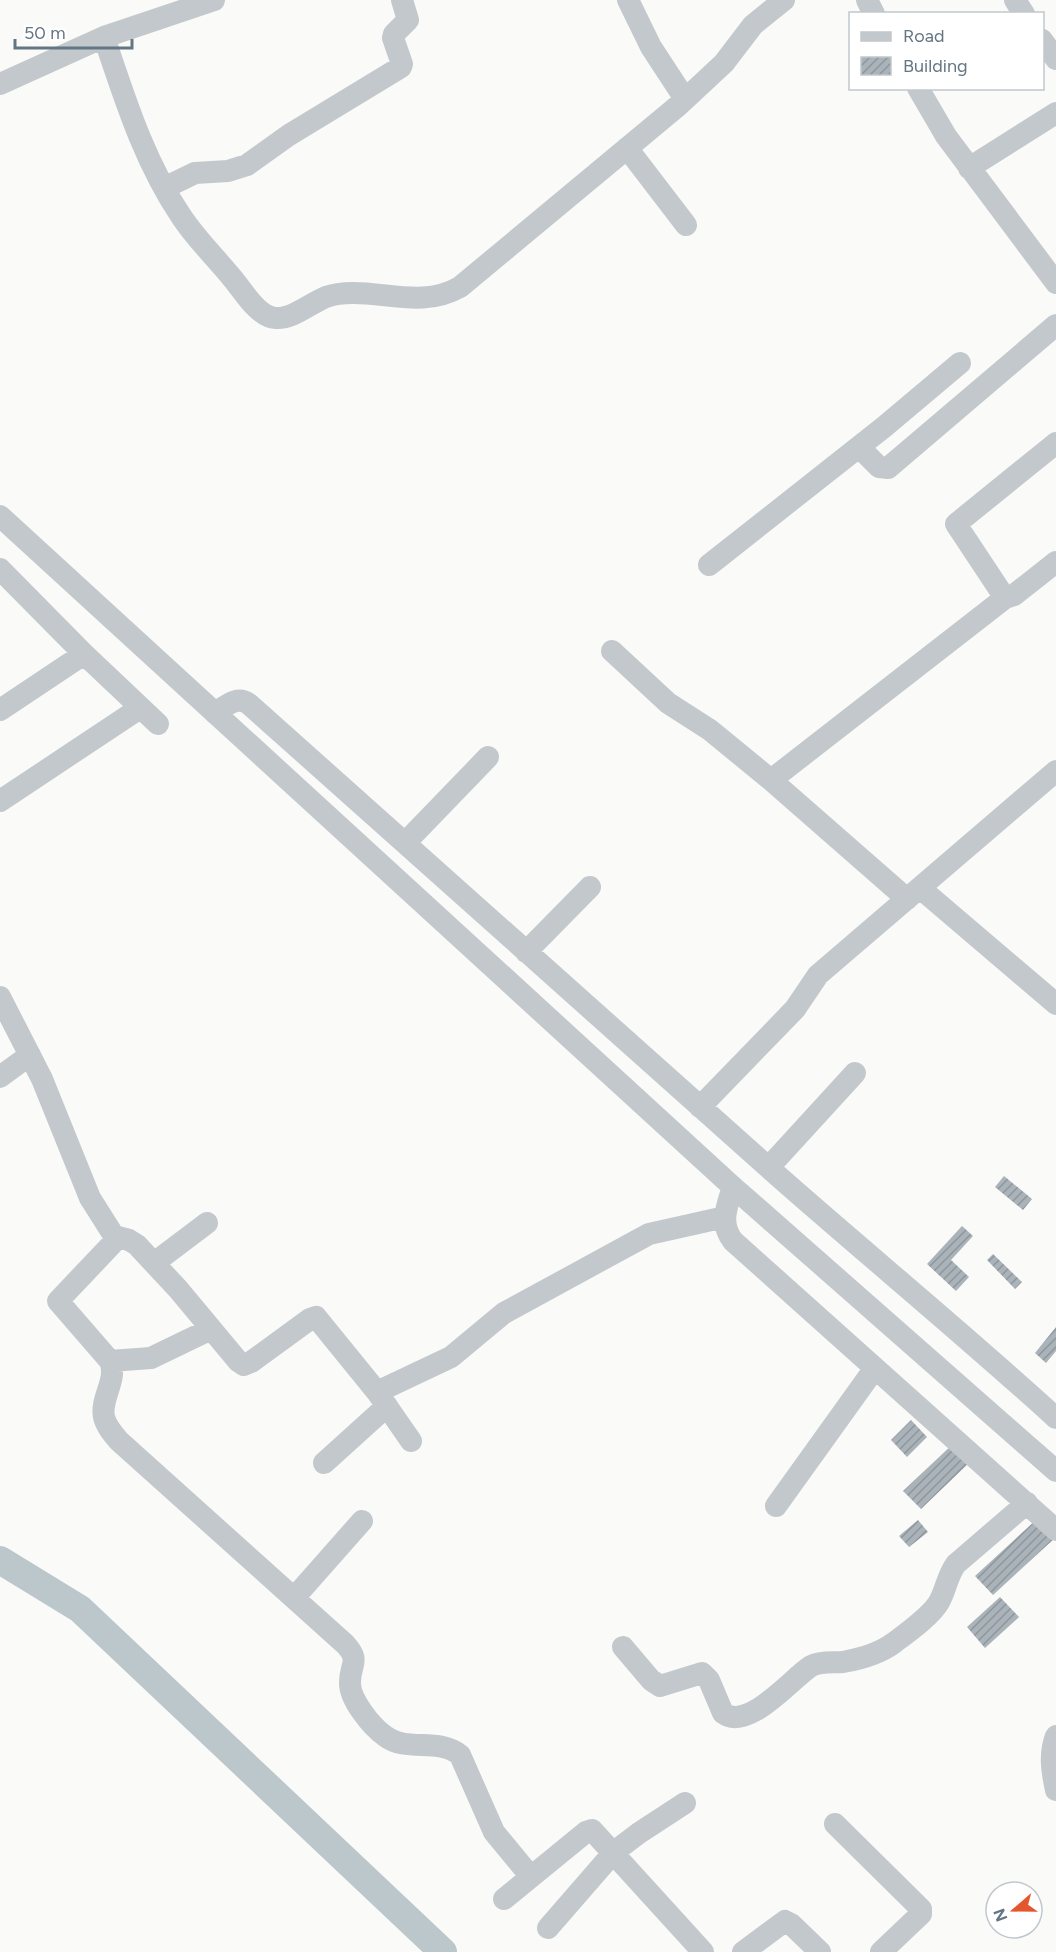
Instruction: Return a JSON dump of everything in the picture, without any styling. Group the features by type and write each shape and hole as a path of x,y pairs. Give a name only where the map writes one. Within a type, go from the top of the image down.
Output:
{"street":[{"path":"0,84 104,37 214,0"},
{"path":"164,188 195,173 228,171 247,165 290,135 401,67 393,36 408,20 402,0"},
{"path":"628,0 651,47 686,99"},
{"path":"104,37 134,126 164,188 191,230 254,304 269,316 277,318 285,317 338,294 424,298 449,293 471,278 686,99 724,63 753,25 784,0"},
{"path":"1044,43 1056,59"},
{"path":"919,90 946,136 1056,283"},
{"path":"969,168 1056,113"},
{"path":"627,148 686,225"},
{"path":"859,447 879,467 888,468 1056,326"},
{"path":"710,565 859,447 960,363"},
{"path":"1005,598 956,524 1056,443"},
{"path":"0,516 733,1187 1056,1471"},
{"path":"771,780 1005,598 1014,595 1056,562"},
{"path":"0,569 84,654 158,724"},
{"path":"612,651 668,703 710,730 1056,1004"},
{"path":"0,710 84,654"},
{"path":"215,713 233,701 244,700 700,1107 969,1339 1056,1418"},
{"path":"0,801 140,708"},
{"path":"405,843 488,756"},
{"path":"700,1107 795,1009 818,975 1056,771"},
{"path":"526,952 590,887"},
{"path":"0,997 30,1055 90,1198 114,1236 133,1242 244,1365 316,1317 382,1399 411,1441"},
{"path":"0,1077 30,1055"},
{"path":"769,1167 855,1073"},
{"path":"733,1187 724,1217 726,1230 733,1241 1056,1530"},
{"path":"324,1463 382,1399 450,1358 504,1313 650,1234 724,1217"},
{"path":"154,1263 207,1224"},
{"path":"114,1236 113,1243 58,1301 110,1361 112,1378 104,1414 106,1422 119,1441 351,1650 354,1659 349,1684 351,1692 360,1708 383,1735 399,1743 448,1747 460,1755 494,1832 531,1877"},
{"path":"110,1361 151,1358 211,1329"},
{"path":"776,1506 875,1368"},
{"path":"623,1647 656,1684 664,1686 702,1673 709,1680 723,1713 733,1718 747,1715 763,1706 815,1664 851,1660 876,1653 896,1641 937,1605 949,1575 962,1558 1027,1503"},
{"path":"294,1598 362,1521"},
{"path":"1056,1736 1052,1745 1056,1790"},
{"path":"548,1928 614,1852 685,1803"},
{"path":"835,1824 921,1909 921,1914 882,1952"},
{"path":"504,1899 590,1830 614,1852 703,1952"},
{"path":"743,1952 785,1921 791,1924 819,1952"}],"building":[{"path":"1004,1176 1032,1199 1023,1210 995,1187"},
{"path":"962,1226 973,1236 951,1260 969,1277 956,1291 927,1264"},
{"path":"993,1254 1022,1282 1015,1289 987,1260"},
{"path":"1056,1327 1056,1351 1046,1363 1035,1353"},
{"path":"911,1420 927,1437 907,1457 891,1440"},
{"path":"954,1443 971,1461 921,1509 903,1491"},
{"path":"1037,1519 1055,1538 993,1595 975,1576"},
{"path":"918,1520 928,1532 909,1547 899,1536"},
{"path":"1000,1597 1019,1617 985,1648 967,1627"}],"waterway":[{"path":"0,1560 80,1609 443,1952"}]}
